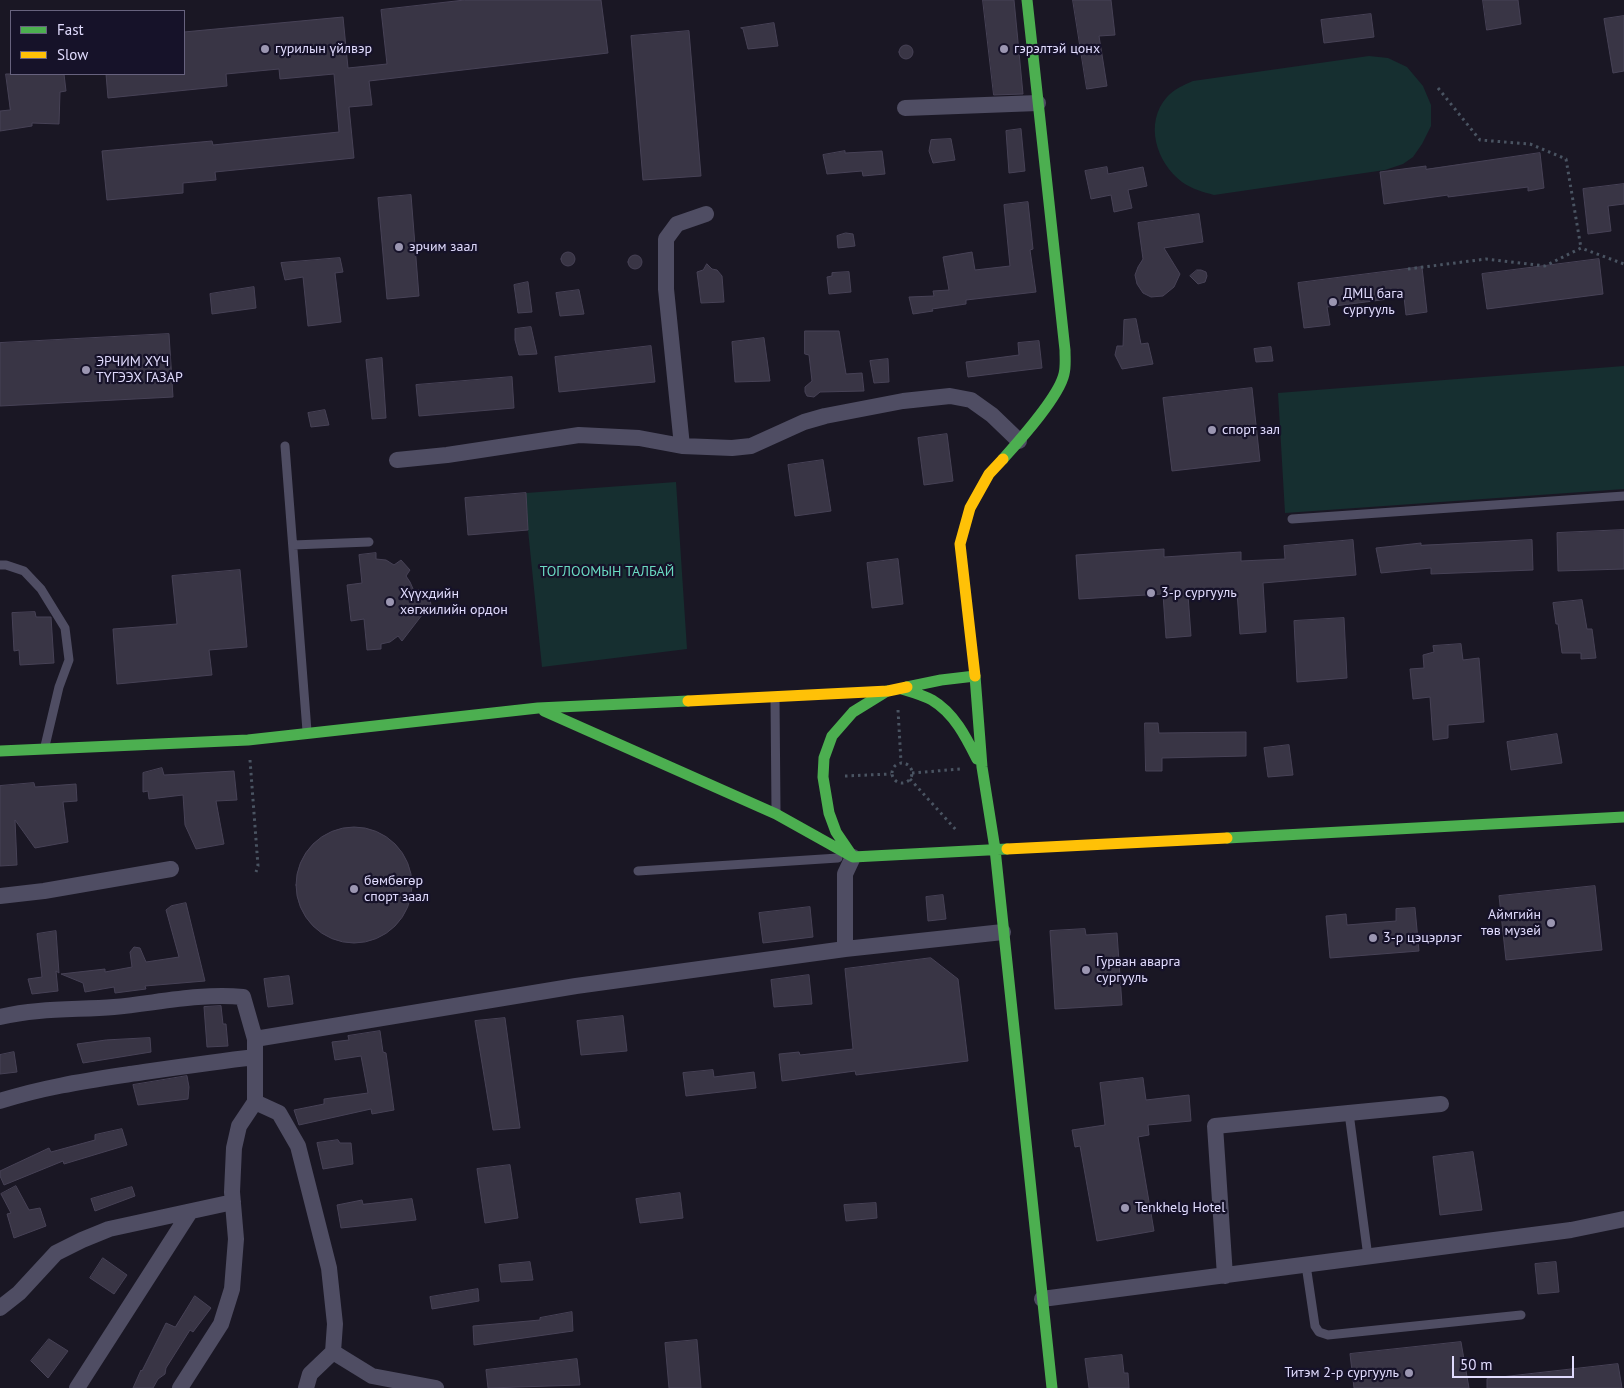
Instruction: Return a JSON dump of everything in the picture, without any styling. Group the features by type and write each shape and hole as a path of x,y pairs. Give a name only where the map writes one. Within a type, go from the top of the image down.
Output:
{"main road":[{"path":"1027,0 1065,350 1064,374 1056,393 1019,441 989,474 979,489 970,508 960,544 975,676 982,767 995,850 1052,1388"},
{"path":"0,751 248,740 538,708 888,691 941,680 975,676"},
{"path":"902,689 931,699 948,714 962,729 982,767"},
{"path":"853,857 836,832 829,813 823,777 824,758 832,736 853,712 888,691"},
{"path":"538,708 776,814 853,857 1624,817"}],"street":[{"path":"904,108 1038,103"},
{"path":"682,446 666,289 666,239 677,224 706,214"},
{"path":"396,460 447,455 579,435 639,438 682,446 732,448 750,446 804,422 825,416 903,401 950,396 971,400 992,415 1019,441"},
{"path":"846,949 845,874 853,857"},
{"path":"0,896 44,891 171,869"},
{"path":"255,1039 576,986 846,949 1003,932"},
{"path":"0,1018 55,1010 113,1007 221,995 243,997 255,1039 255,1102 239,1126 234,1148 233,1202 236,1239 232,1289 221,1324 180,1388"},
{"path":"0,1101 34,1091 74,1083 209,1062 255,1057"},
{"path":"255,1102 279,1113 298,1146 329,1268 335,1324 334,1352 310,1374 306,1388"},
{"path":"1225,1276 1215,1126 1441,1104"},
{"path":"0,1308 19,1293 56,1253 64,1248 109,1230 233,1202"},
{"path":"77,1388 190,1212"},
{"path":"1042,1299 1571,1230 1624,1219"},
{"path":"334,1352 372,1376 436,1388"}],"lane":[{"path":"285,446 308,733"},
{"path":"1292,519 1624,496"},
{"path":"293,545 369,542"},
{"path":"0,565 24,570 41,589 65,628 69,660 59,687 44,749"},
{"path":"775,696 776,814"},
{"path":"638,871 853,857"},
{"path":"1349,1113 1368,1257"},
{"path":"1306,1266 1315,1326 1319,1332 1328,1335 1521,1315"}],"path":[{"path":"1438,88 1480,140 1530,144 1566,159 1581,248"},
{"path":"1408,269 1486,259 1545,266 1581,248 1624,264"},
{"path":"897,707 901,762"},
{"path":"248,740 258,866 256,872"},
{"path":"901,762 908,764 912,769 910,779 904,783 895,780 891,774 895,765 901,762"},
{"path":"912,772 965,769"},
{"path":"823,777 891,774"},
{"path":"910,779 957,831"}],"green space":[{"path":"1369,56 1388,58 1407,67 1423,86 1431,105 1431,126 1413,157 1403,164 1385,170 1214,195 1182,182 1165,164 1156,142 1156,118 1160,107 1176,89 1193,81"},
{"path":"1624,366 1624,489 1285,513 1278,393"},
{"name":"ТОГЛООМЫН ТАЛБАЙ","path":"676,482 687,649 542,667 526,493"}],"building":[{"path":"465,0 601,0 608,53 369,81 372,105 349,107 354,158 215,172 216,180 183,183 183,193 107,200 102,151 212,141 213,145 339,132 334,74 280,79 279,69 226,74 227,86 108,98 106,75 185,75 185,32 343,17 348,68 387,64 381,10"},
{"name":"гэрэлтэй цонх","path":"983,0 1014,0 1023,94 994,95"},
{"path":"1073,0 1111,0 1115,35 1099,36 1107,86 1087,89"},
{"path":"1483,0 1518,0 1521,24 1487,30"},
{"path":"1371,14 1374,37 1324,43 1321,20"},
{"path":"1624,16 1624,71 1613,73 1604,19"},
{"path":"774,23 778,46 748,49 743,29 741,28"},
{"path":"689,31 701,176 643,180 631,36"},
{"path":"906,45 911,47 913,52 911,57 906,59 901,57 899,52 901,47"},
{"path":"6,74 64,75 66,91 60,92 59,124 32,123 32,126 0,131 0,111 10,110"},
{"path":"1021,129 1025,171 1009,173 1006,131"},
{"path":"951,139 955,160 933,163 929,151 931,140"},
{"path":"845,151 845,153 882,151 885,174 863,176 862,171 827,174 823,155"},
{"path":"1540,153 1544,188 1528,191 1528,187 1448,197 1448,195 1384,204 1380,172 1426,166 1426,169"},
{"path":"1107,167 1108,174 1143,167 1147,186 1128,190 1132,208 1114,212 1111,195 1091,199 1085,171"},
{"path":"1624,184 1624,204 1608,206 1611,231 1588,234 1583,189"},
{"name":"эрчим заал","path":"411,195 419,296 387,299 378,198"},
{"path":"1028,202 1033,249 1030,250 1036,292 966,300 966,304 913,314 909,297 934,296 933,291 949,290 943,257 972,252 975,270 1010,266 1004,205"},
{"path":"1199,214 1203,242 1164,248 1180,274 1174,287 1163,296 1151,297 1143,293 1137,284 1135,275 1143,259 1138,223"},
{"path":"846,233 853,234 855,246 838,248 837,236"},
{"path":"568,252 573,254 575,259 573,264 568,266 563,264 561,259 563,254"},
{"path":"635,255 640,257 642,262 640,267 635,269 630,267 628,262 630,257"},
{"path":"340,258 343,272 335,273 341,322 308,326 303,277 285,280 281,263"},
{"path":"1599,259 1603,294 1487,309 1482,274"},
{"path":"707,264 712,269 717,270 722,276 724,302 701,303 697,272 703,270"},
{"name":"ДМЦ бага сургууль","path":"1422,267 1427,312 1406,315 1404,297 1327,307 1330,325 1304,328 1298,283"},
{"path":"1197,270 1206,272 1205,282 1198,284 1190,276"},
{"path":"849,272 851,292 829,294 827,277 832,276 832,273"},
{"path":"528,282 532,312 518,313 514,285"},
{"path":"254,287 256,308 212,314 210,294"},
{"path":"579,290 584,314 560,316 556,293"},
{"path":"1136,319 1141,344 1148,343 1153,364 1122,369 1115,355 1117,346 1123,346 1124,320"},
{"path":"531,327 537,354 519,355 515,340 515,329"},
{"path":"805,331 839,331 846,374 862,373 864,391 820,392 814,397 807,396 805,387 812,381 809,355 805,354"},
{"name":"ЭРЧИМ ХҮЧ ТҮГЭЭХ ГАЗАР","path":"169,334 173,397 0,406 0,343"},
{"path":"764,338 770,381 735,382 732,342"},
{"path":"1039,341 1042,368 968,377 966,362 1019,355 1018,343"},
{"path":"651,346 655,382 559,392 555,357"},
{"path":"1271,347 1273,361 1256,362 1254,349"},
{"path":"382,358 386,418 372,419 366,360"},
{"path":"888,359 889,382 874,383 870,361"},
{"path":"512,377 514,408 419,416 416,385"},
{"name":"спорт зал","path":"1252,388 1260,461 1172,471 1163,398"},
{"path":"325,410 329,425 311,427 308,413"},
{"path":"947,434 953,481 924,485 918,438"},
{"path":"823,460 831,511 795,516 788,465"},
{"path":"526,493 528,530 468,535 465,498"},
{"path":"1624,530 1624,569 1558,571 1557,533"},
{"name":"3-р сургууль","path":"1353,540 1356,575 1263,583 1266,632 1240,634 1237,592 1188,595 1191,636 1166,638 1163,594 1079,599 1076,555 1164,549 1164,557 1241,552 1241,561 1285,559 1284,546"},
{"path":"1532,540 1533,570 1431,574 1431,568 1381,573 1376,548 1421,543 1421,545"},
{"name":"Хүүхдийн хөгжилийн ордон","path":"376,553 376,559 386,560 394,565 401,560 410,570 406,576 414,591 419,590 420,600 430,598 432,614 422,615 402,641 398,636 390,642 381,644 381,649 367,650 364,619 351,621 347,585 362,583 359,555"},
{"path":"898,559 903,604 872,608 867,563"},
{"path":"240,570 247,647 209,650 212,675 117,684 113,629 177,624 172,576"},
{"path":"1582,600 1587,629 1592,629 1596,658 1581,659 1581,653 1562,653 1553,603"},
{"path":"35,612 36,617 51,617 54,663 20,665 19,650 14,651 12,613"},
{"path":"1344,618 1347,678 1297,682 1294,621"},
{"path":"1461,644 1463,660 1479,658 1484,722 1448,725 1448,738 1433,740 1430,697 1413,699 1410,669 1424,668 1423,655 1434,652 1433,646"},
{"path":"1145,723 1158,723 1159,733 1246,732 1246,756 1162,758 1162,771 1146,771"},
{"path":"1557,734 1562,763 1511,770 1507,742"},
{"path":"1289,745 1293,775 1268,777 1264,748"},
{"path":"162,768 164,775 234,771 237,800 216,801 224,844 196,849 185,825 183,795 149,799 148,791 143,792 143,773"},
{"path":"34,783 35,787 76,784 77,801 63,802 68,842 35,848 15,820 17,865 0,866 0,786"},
{"name":"бөмбөгөр спорт заал","path":"354,827 376,831 386,836 395,844 403,853 408,863 412,885 408,907 403,917 395,926 386,934 376,939 354,943 332,939 322,934 313,926 305,917 300,907 296,885 300,863 305,853 313,844 322,836 332,831"},
{"name":"Аймгийн төв музей","path":"1595,886 1602,950 1506,960 1499,896"},
{"path":"943,895 946,919 928,921 926,897"},
{"path":"186,903 205,981 145,986 146,989 115,993 114,987 85,992 83,983 61,974 105,969 105,972 132,967 130,952 134,947 140,948 146,962 179,957 166,910 171,906"},
{"path":"810,907 813,937 763,943 759,913"},
{"name":"3-р цэцэрлэг","path":"1415,908 1419,951 1330,958 1326,916 1346,914 1347,925 1396,921 1396,909"},
{"name":"Гурван аварга сургууль","path":"1085,929 1086,935 1117,933 1122,1005 1055,1009 1050,931"},
{"path":"56,931 59,973 56,971 58,991 32,994 28,979 42,977 37,934"},
{"path":"931,958 958,979 968,1061 856,1075 855,1071 782,1081 779,1054 799,1052 800,1055 853,1049 845,969"},
{"path":"809,975 812,1004 774,1007 771,980"},
{"path":"289,976 293,1004 268,1007 264,979"},
{"path":"221,1006 223,1024 226,1024 228,1046 207,1047 204,1007"},
{"path":"623,1016 627,1051 581,1055 577,1021"},
{"path":"505,1018 520,1128 493,1130 475,1021"},
{"path":"380,1031 383,1052 386,1053 394,1110 372,1114 371,1109 299,1125 294,1110 324,1104 324,1099 368,1093 361,1056 335,1060 332,1042 349,1040 348,1036"},
{"path":"150,1038 151,1052 83,1063 77,1044 106,1040"},
{"path":"14,1052 17,1072 0,1074 0,1055"},
{"path":"713,1070 714,1077 754,1072 756,1088 686,1096 683,1073"},
{"path":"187,1076 189,1087 188,1099 138,1105 133,1085"},
{"path":"1143,1078 1146,1100 1189,1095 1191,1121 1148,1125 1149,1135 1138,1137 1154,1231 1097,1241 1080,1146 1075,1147 1072,1130 1105,1125 1100,1083"},
{"path":"122,1129 127,1145 64,1164 63,1161 4,1185 0,1176 0,1171 49,1148 51,1152 95,1140 95,1135"},
{"path":"338,1140 340,1143 351,1143 353,1164 323,1169 317,1143"},
{"path":"1473,1152 1482,1210 1440,1215 1433,1157"},
{"path":"510,1165 518,1218 485,1223 477,1169"},
{"path":"16,1186 29,1210 40,1208 46,1226 14,1238 7,1214 11,1213 1,1194"},
{"path":"132,1187 135,1196 95,1211 91,1199"},
{"path":"680,1193 683,1218 640,1223 636,1199"},
{"path":"412,1199 416,1220 341,1228 337,1205 362,1200 363,1204"},
{"path":"876,1203 877,1218 846,1221 844,1205"},
{"path":"103,1258 127,1275 114,1294 90,1278"},
{"path":"530,1262 533,1280 501,1282 499,1265"},
{"path":"1556,1262 1559,1292 1538,1294 1535,1264"},
{"path":"478,1289 479,1301 432,1309 430,1297"},
{"path":"195,1296 211,1308 193,1332 190,1330 166,1368 165,1374 158,1379 153,1388 133,1388 166,1323 175,1327"},
{"path":"572,1312 573,1331 474,1345 473,1326 540,1320 540,1318"},
{"path":"49,1339 68,1351 48,1378 31,1361"},
{"path":"697,1340 701,1388 669,1388 665,1343"},
{"name":"Титэм 2-р сургууль","path":"1461,1342 1469,1388 1354,1388 1350,1354"},
{"path":"1122,1355 1124,1373 1128,1373 1129,1388 1089,1388 1085,1359"},
{"path":"577,1359 580,1385 488,1388 486,1370"},
{"path":"1618,1364 1622,1388 1487,1388 1487,1379"}],"traffic: fast":[{"path":"1003,459 1038,418 1055,394 1061,384 1065,365 1065,350 1027,0"},
{"path":"907,687 975,676 982,767 995,849"},
{"path":"902,689 929,698 940,705 964,734 977,759"},
{"path":"851,854 836,832 829,813 823,777 824,758 832,736 853,712 887,691"},
{"path":"0,751 248,740 538,708 688,701"},
{"path":"544,711 776,814 853,857 1007,849"},
{"path":"1227,838 1624,817"},
{"path":"995,849 1052,1388"}],"traffic: slow":[{"path":"975,676 960,544 970,508 989,474 1003,459"},
{"path":"688,701 888,691 907,687"},
{"path":"1007,849 1227,838"}],"place":[{"name":"гурилын үйлвэр","path":"265,49"},
{"name":"гэрэлтэй цонх","path":"1004,49"},
{"name":"эрчим заал","path":"399,247"},
{"name":"ДМЦ бага сургууль","path":"1333,302"},
{"name":"ЭРЧИМ ХҮЧ ТҮГЭЭХ ГАЗАР","path":"86,370"},
{"name":"спорт зал","path":"1212,430"},
{"name":"3-р сургууль","path":"1151,593"},
{"name":"Хүүхдийн хөгжилийн ордон","path":"390,602"},
{"name":"бөмбөгөр спорт заал","path":"354,889"},
{"name":"Аймгийн төв музей","path":"1551,923"},
{"name":"3-р цэцэрлэг","path":"1373,938"},
{"name":"Гурван аварга сургууль","path":"1086,970"},
{"name":"Tenkhelg Hotel","path":"1125,1208"},
{"name":"Титэм 2-р сургууль","path":"1409,1373"}]}
